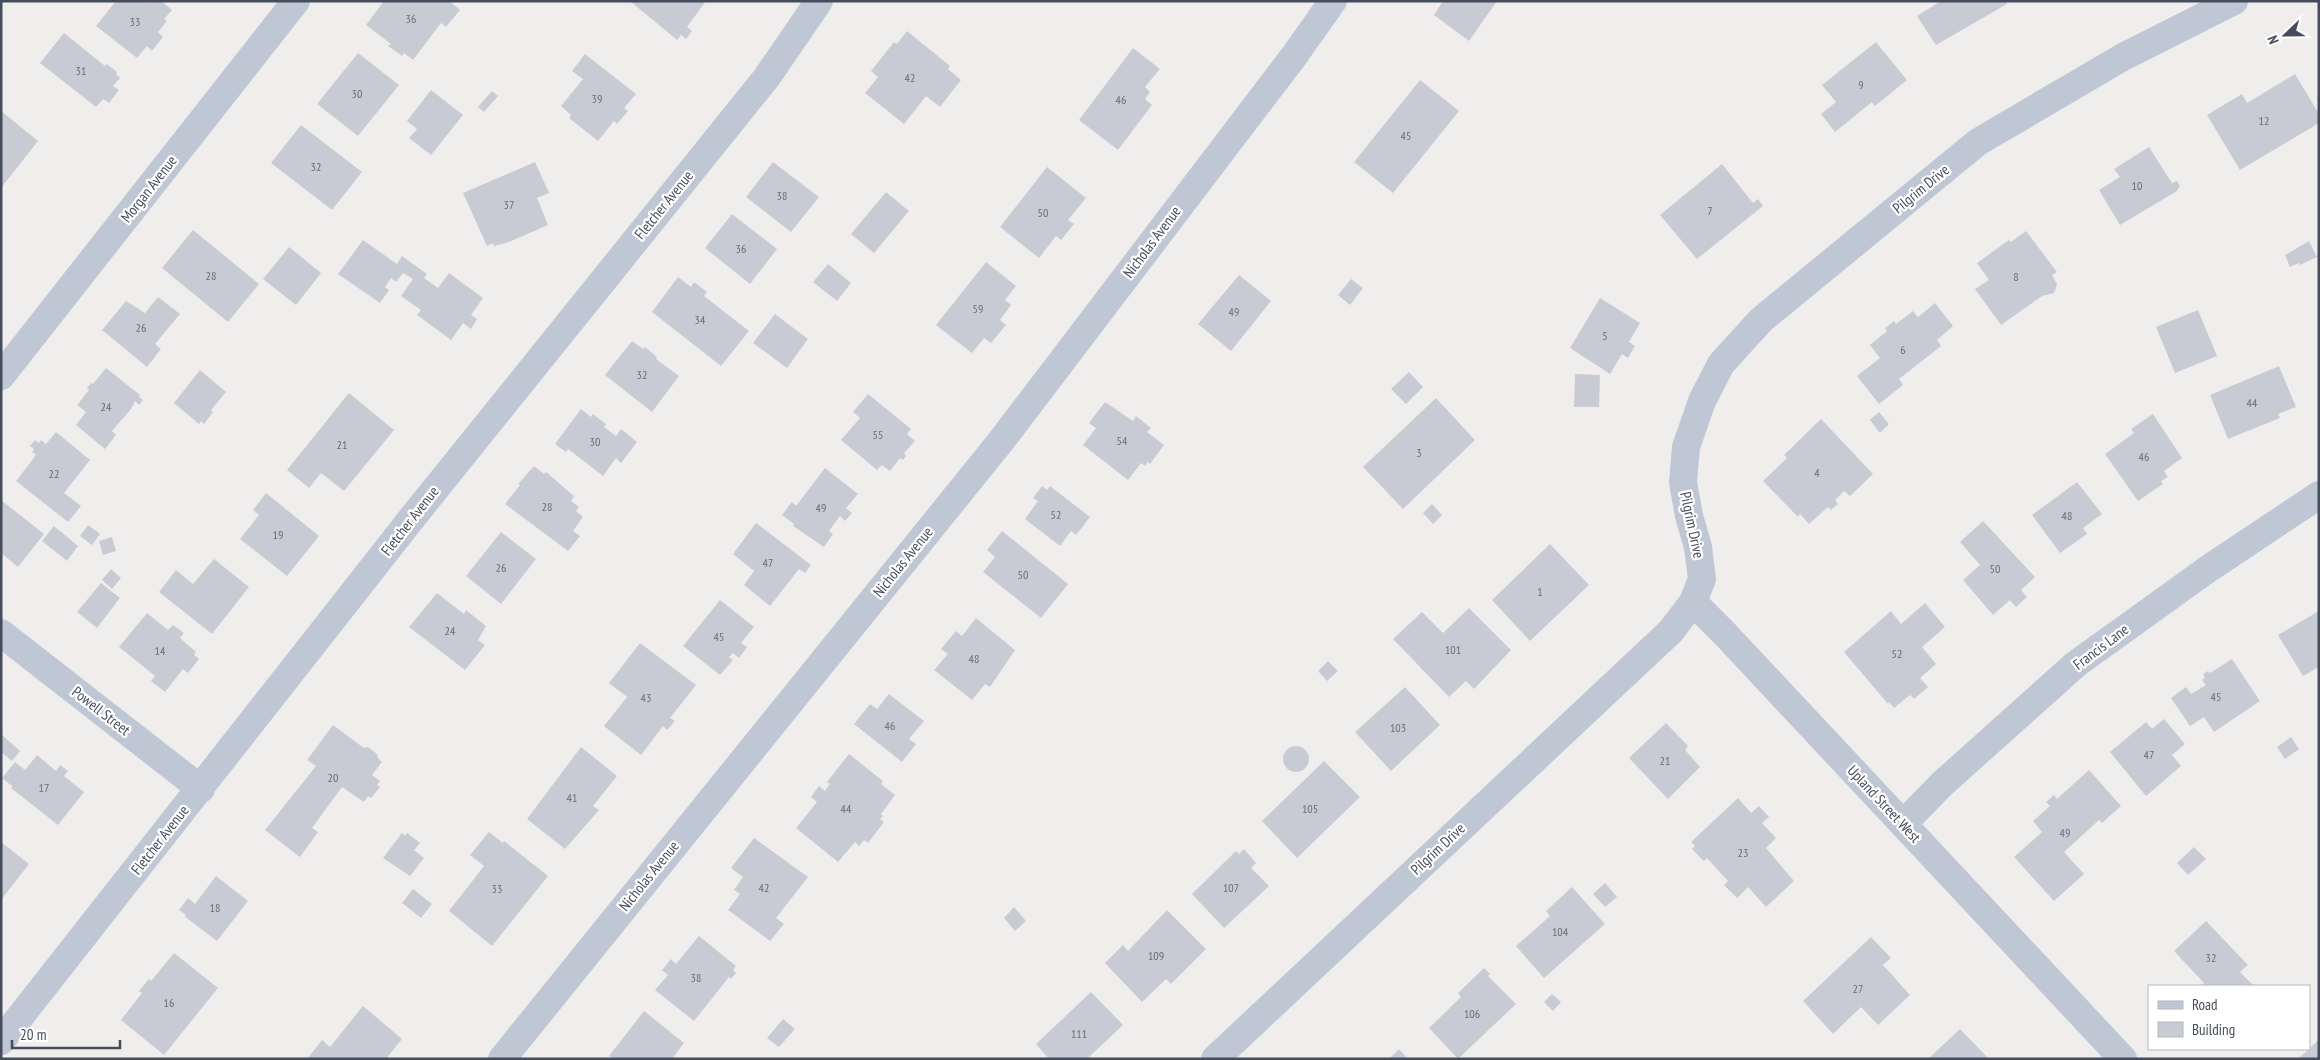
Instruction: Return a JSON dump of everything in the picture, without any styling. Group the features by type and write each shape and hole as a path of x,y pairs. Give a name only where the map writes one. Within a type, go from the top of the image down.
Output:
{"street":[{"name":"Morgan Avenue","path":"1,376 296,1"},
{"name":"Fletcher Avenue","path":"1,1041 201,789 412,518 767,77 819,1"},
{"name":"Nicholas Avenue","path":"502,1059 1001,441 1294,56 1333,1"},
{"name":"Pilgrim Drive","path":"1215,1059 1671,631 1693,602 1702,579 1698,547 1689,516 1683,482 1686,447 1702,401 1721,364 1761,320 1978,142 2123,57 2234,1"},
{"name":"Francis Lane","path":"1904,824 1942,784 2076,664 2208,569 2319,495"},
{"name":"Upland Street West","path":"1693,602 1904,824 2123,1059"},
{"name":"Powell Street","path":"1,633 201,789"}],"building":[{"path":"116,1 142,1 145,3 146,1 161,1 172,10 164,19 167,21 158,32 163,37 152,51 147,46 137,58 96,26"},
{"path":"384,1 449,1 460,10 446,27 441,23 413,60 404,53 402,56 388,46 391,44 366,25"},
{"path":"630,1 706,1 687,27 692,31 686,39 681,35 677,40"},
{"path":"1443,1 1497,1 1469,41 1434,15"},
{"path":"1941,1 2005,1 2007,4 1936,45 1917,16"},
{"path":"907,31 950,66 948,69 961,80 940,107 926,96 904,124 865,93 878,77 871,71 894,42 897,44"},
{"path":"64,33 105,66 107,64 117,72 116,74 120,78 113,86 119,90 109,103 103,99 96,107 40,63"},
{"path":"1876,42 1907,80 1875,106 1872,102 1835,132 1821,114 1836,102 1822,85"},
{"path":"1133,48 1160,69 1145,87 1150,92 1145,99 1152,105 1118,150 1079,120"},
{"path":"358,53 399,85 358,136 317,104"},
{"path":"585,54 636,94 624,108 628,111 617,124 614,121 598,141 569,118 571,115 561,106 583,79 572,71"},
{"path":"2295,74 2319,114 2319,123 2240,170 2207,115 2242,94 2247,103"},
{"path":"1420,80 1459,111 1393,193 1354,162"},
{"path":"431,90 463,115 431,155 409,138 417,129 407,121"},
{"path":"492,91 498,96 484,112 478,107"},
{"path":"1,111 38,141 1,188"},
{"path":"301,125 362,172 332,210 271,163"},
{"path":"2149,147 2172,183 2177,181 2180,186 2177,191 2120,225 2099,190 2120,177 2114,169"},
{"path":"535,162 549,193 537,198 548,225 509,242 494,246 493,243 487,246 463,193"},
{"path":"773,162 819,197 791,232 746,197"},
{"path":"1722,164 1753,203 1758,199 1763,206 1697,259 1660,215"},
{"path":"1047,167 1086,198 1068,220 1074,224 1061,240 1056,236 1039,258 1000,227"},
{"path":"886,192 909,211 874,253 851,234"},
{"path":"732,214 777,249 750,284 705,248"},
{"path":"193,230 259,284 228,322 162,268"},
{"path":"2026,231 2057,272 2052,275 2057,284 2056,288 2054,293 2042,296 2001,325 1975,289 1989,280 1977,263 2009,240 2011,242"},
{"path":"363,240 397,264 402,256 427,274 424,278 438,288 449,273 483,298 471,315 477,319 471,329 463,323 451,340 417,315 421,310 401,296 413,279 403,273 396,282 391,278 385,287 389,290 380,303 338,274"},
{"path":"2309,241 2317,257 2300,265 2299,263 2290,267 2285,255"},
{"path":"289,247 321,273 296,305 263,279"},
{"path":"986,262 1016,286 1005,300 1011,305 1000,320 1006,325 991,343 984,338 972,353 936,325"},
{"path":"828,264 851,283 837,301 813,282"},
{"path":"1239,275 1271,301 1231,351 1198,324"},
{"path":"678,277 691,287 694,282 707,292 704,296 749,331 721,366 652,312"},
{"path":"1351,279 1363,288 1350,305 1338,295"},
{"path":"158,297 180,314 155,344 161,349 147,367 102,330 126,301 145,313"},
{"path":"1600,298 1640,323 1629,342 1635,346 1628,358 1622,354 1610,374 1570,348"},
{"path":"1935,303 1953,326 1937,340 1941,346 1899,379 1903,385 1879,404 1857,376 1880,358 1870,345 1887,331 1885,328 1894,321 1896,324 1913,311 1918,317"},
{"path":"2198,310 2217,356 2175,373 2156,327"},
{"path":"775,314 808,339 787,368 753,343"},
{"path":"632,341 643,349 645,347 657,357 656,359 679,376 652,412 605,375"},
{"path":"2279,366 2296,407 2278,414 2280,418 2228,439 2210,395"},
{"path":"106,368 140,395 139,397 143,400 139,405 135,401 131,409 112,431 116,435 105,449 76,425 86,412 77,405 89,390 87,388 91,383 93,384"},
{"path":"200,370 226,392 211,410 213,412 204,424 201,421 199,424 174,403"},
{"path":"1409,372 1423,387 1406,404 1391,389"},
{"path":"1575,374 1600,375 1599,407 1574,407"},
{"path":"349,393 394,430 344,491 321,473 309,488 287,470"},
{"path":"868,394 911,429 907,434 915,441 904,453 906,456 903,460 900,458 890,471 882,465 877,470 841,440 860,418 853,412"},
{"path":"1436,398 1475,440 1403,509 1363,467"},
{"path":"1105,402 1133,421 1136,416 1151,428 1147,432 1164,445 1150,464 1148,462 1145,466 1141,463 1128,480 1083,445 1096,428 1089,423"},
{"path":"581,409 591,417 593,414 606,424 604,427 616,436 621,429 637,442 621,463 616,458 603,476 568,449 566,452 555,444"},
{"path":"1879,412 1889,424 1880,433 1870,420"},
{"path":"2153,414 2182,458 2164,471 2168,477 2161,481 2163,484 2138,501 2105,454 2134,433 2131,429"},
{"path":"1821,419 1873,474 1850,496 1844,491 1835,500 1838,504 1831,510 1828,507 1809,524 1800,514 1798,517 1763,481 1787,458 1784,455"},
{"path":"56,432 90,460 64,493 81,506 68,522 16,481 36,455 32,452 34,449 30,446 35,440 39,443 41,440 46,444"},
{"path":"534,466 544,474 546,472 574,496 571,501 579,507 576,511 583,517 573,531 580,536 568,551 505,504 520,485 518,484"},
{"path":"825,468 858,494 846,508 852,513 845,521 840,516 829,531 833,534 824,547 793,526 794,524 782,515 792,502 796,506"},
{"path":"2077,482 2102,514 2083,528 2087,534 2060,553 2032,515"},
{"path":"1042,486 1047,490 1050,486 1090,517 1076,535 1071,531 1060,546 1025,519 1038,501 1033,498"},
{"path":"266,493 319,536 287,576 240,539 259,515 253,510"},
{"path":"1,500 44,534 18,567 1,553"},
{"path":"1432,504 1442,515 1433,524 1423,513"},
{"path":"1983,521 2035,577 2021,590 2027,597 2016,607 2010,600 1993,615 1963,580 1980,565 1960,542"},
{"path":"756,523 811,565 805,573 799,569 770,606 744,585 754,571 733,554"},
{"path":"88,525 100,534 92,545 80,536"},
{"path":"54,526 78,546 67,561 42,541"},
{"path":"1002,531 1068,584 1041,618 983,572 995,557 987,550"},
{"path":"501,532 536,559 501,604 466,576"},
{"path":"112,537 116,551 103,555 99,541"},
{"path":"1550,544 1589,585 1530,641 1492,600"},
{"path":"214,559 249,587 212,634 159,592 176,570 193,584"},
{"path":"111,569 121,578 112,589 102,580"},
{"path":"101,583 120,598 97,628 77,612"},
{"path":"437,593 464,614 466,610 486,626 478,640 485,645 465,670 409,627"},
{"path":"720,600 754,627 741,643 747,647 739,658 733,653 729,657 733,660 720,675 683,646"},
{"path":"1925,603 1945,627 1922,647 1936,664 1920,678 1928,687 1914,699 1910,695 1894,708 1889,702 1888,704 1844,652 1891,611 1901,624"},
{"path":"1469,608 1511,650 1474,689 1466,681 1449,697 1393,639 1422,612 1443,633"},
{"path":"2319,611 2319,667 2303,676 2278,635"},
{"path":"147,613 168,630 173,625 184,633 180,638 196,652 194,655 199,659 188,673 183,669 165,692 151,681 155,676 119,647"},
{"path":"976,618 1015,650 990,687 985,684 972,700 934,670 948,654 941,649 956,631 962,636"},
{"path":"640,643 696,685 670,718 675,721 667,730 663,726 641,755 604,726 627,697 609,683"},
{"path":"2232,659 2260,701 2214,732 2204,717 2190,726 2171,698 2186,687 2191,694 2206,685 2202,680 2205,678 2203,674 2208,671 2210,673"},
{"path":"1328,661 1338,671 1327,681 1318,671"},
{"path":"1405,687 1440,725 1391,771 1355,732"},
{"path":"889,694 924,721 909,739 916,744 902,762 854,724 870,704 877,709"},
{"path":"2164,719 2185,744 2172,755 2181,766 2146,796 2110,752 2146,722 2152,729"},
{"path":"1666,723 1688,746 1685,750 1700,767 1668,799 1629,758"},
{"path":"333,725 364,748 368,747 377,754 382,762 372,775 380,781 377,785 380,787 371,798 368,796 364,802 342,787 312,828 318,832 300,857 265,830 316,766 307,760"},
{"path":"1,734 20,751 12,761 1,752"},
{"path":"2291,737 2299,749 2285,759 2277,747"},
{"path":"1296,746 1305,750 1309,759 1305,768 1296,772 1287,768 1283,759 1287,750"},
{"path":"581,747 617,776 593,806 599,810 565,849 527,819"},
{"path":"849,754 883,781 881,784 895,795 881,814 883,816 880,819 884,822 868,843 864,840 859,846 855,842 838,862 796,828 817,802 811,797 819,786 825,791 830,784 827,782"},
{"path":"37,755 56,771 60,765 68,771 64,776 84,792 58,825 11,788 13,787 2,778 15,762 25,770"},
{"path":"1324,761 1360,797 1297,858 1262,821"},
{"path":"2089,770 2121,806 2102,823 2099,820 2064,852 2084,874 2054,901 2014,857 2042,832 2033,821 2050,806 2046,802 2054,795 2057,799"},
{"path":"1738,798 1751,813 1759,806 1769,817 1762,823 1776,838 1766,848 1794,881 1766,907 1748,887 1737,898 1724,885 1728,881 1707,858 1704,861 1692,849 1695,846 1691,842"},
{"path":"489,832 503,843 504,841 548,876 492,946 449,911 484,866 470,855"},
{"path":"402,833 405,836 407,833 420,843 414,850 424,858 410,876 383,858"},
{"path":"754,838 808,877 776,918 784,924 770,941 728,910 740,894 734,890 743,877 731,868"},
{"path":"1,842 29,864 1,900"},
{"path":"2194,847 2206,859 2188,875 2177,863"},
{"path":"1244,849 1256,863 1251,868 1269,886 1224,928 1192,894 1236,851 1239,854"},
{"path":"216,876 248,901 217,941 179,910 188,898 195,904"},
{"path":"1605,883 1617,897 1605,907 1593,894"},
{"path":"1572,887 1605,924 1544,978 1516,946 1550,916 1546,911"},
{"path":"413,889 432,904 421,918 402,903"},
{"path":"1014,907 1026,921 1015,931 1004,918"},
{"path":"1167,910 1206,949 1171,984 1166,979 1142,1002 1105,963 1123,945 1128,951"},
{"path":"2206,921 2248,965 2240,972 2253,985 2201,985 2204,983 2174,951"},
{"path":"699,936 736,966 733,970 736,973 731,979 729,977 694,1021 655,990 668,975 662,970 671,959 676,964"},
{"path":"1871,937 1891,958 1883,965 1910,995 1878,1025 1861,1007 1833,1034 1803,1001"},
{"path":"174,953 218,988 164,1055 121,1020 142,993 139,991 149,979 151,981"},
{"path":"1484,968 1490,974 1488,976 1516,1004 1458,1059 1429,1028 1461,997 1458,993"},
{"path":"1091,992 1123,1025 1087,1059 1049,1059 1036,1044"},
{"path":"1552,994 1561,1002 1553,1011 1544,1002"},
{"path":"363,1006 402,1039 386,1059 307,1059 322,1040 330,1047"},
{"path":"644,1011 684,1043 672,1059 612,1059 609,1056"},
{"path":"783,1019 795,1029 779,1047 767,1038"},
{"path":"1960,1029 1989,1059 1928,1059"},
{"path":"2319,1039 2319,1059 2298,1059 2310,1050"},
{"path":"1399,1049 1408,1059 1389,1059"}]}
